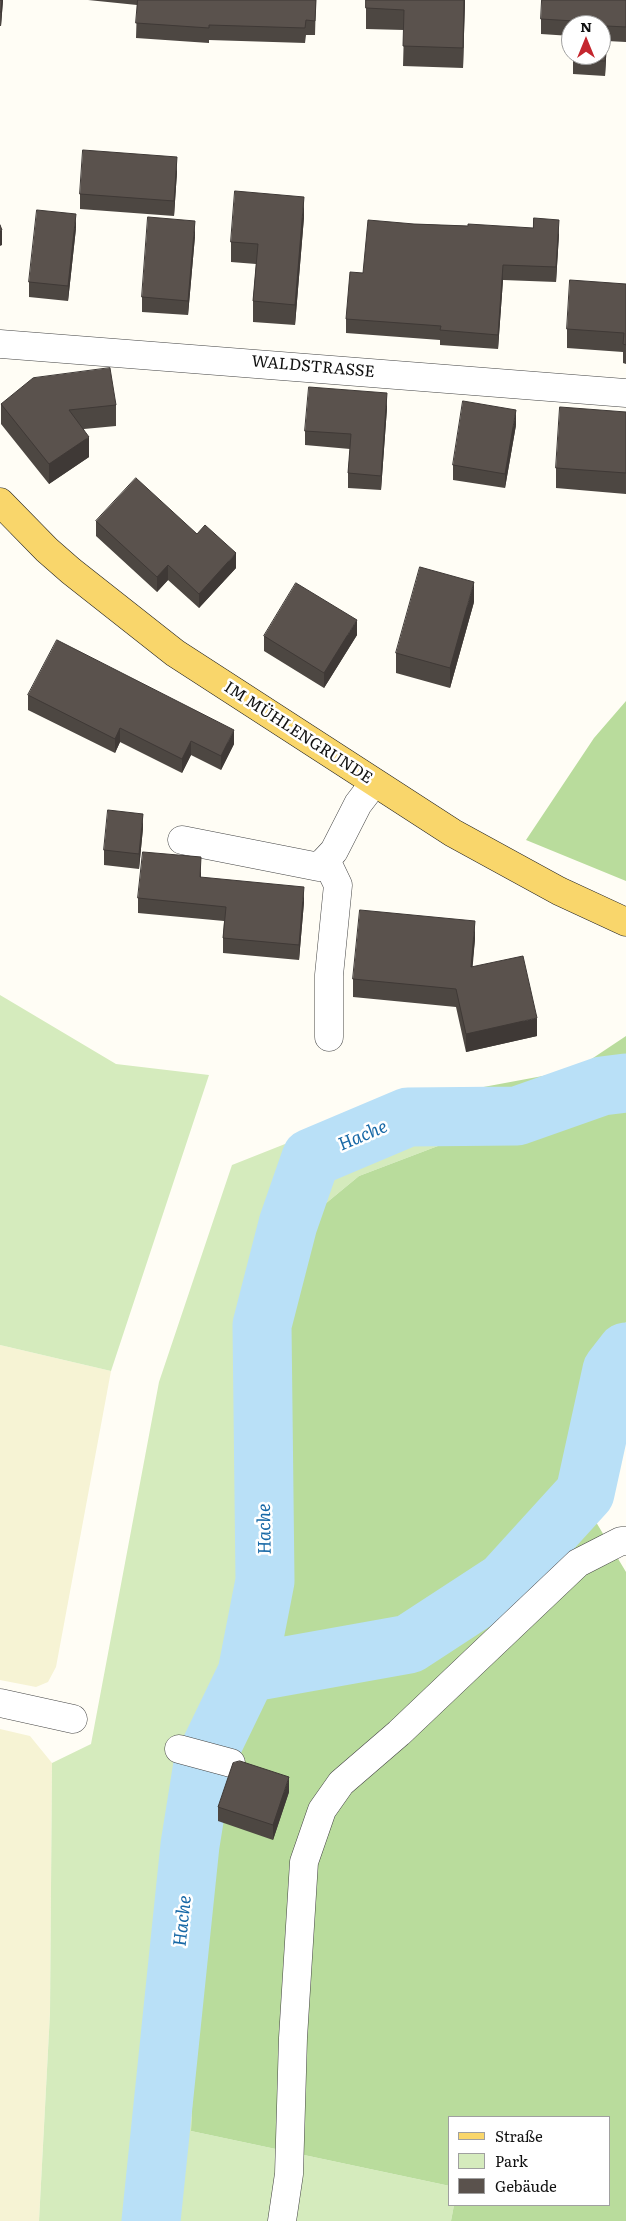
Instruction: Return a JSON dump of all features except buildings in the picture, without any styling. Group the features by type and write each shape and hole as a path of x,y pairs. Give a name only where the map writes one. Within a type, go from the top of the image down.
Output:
{"main road":[{"name":"IM MÜHLENGRUNDE","path":"0,502 47,550 71,571 175,653 453,833 512,867 626,922"}],"street":[{"name":"WALDSTRASSE","path":"0,344 626,393"},
{"path":"182,840 319,867 334,851 358,804 374,783"},
{"path":"326,860 338,885 329,975 329,1036"},
{"path":"282,2221 289,2174 293,2038 304,1862 322,1810 341,1783 399,1733 578,1563 621,1541 626,1541"},
{"path":"0,1703 73,1719"},
{"path":"180,1749 231,1762"}],"shaded area":[{"path":"0,1345 111,1371 56,1667 48,1682 36,1687 0,1680"},
{"path":"0,1729 30,1736 52,1763 50,2013 39,2221 0,2221"}],"green space":[{"path":"626,701 626,881 526,840 594,738"},
{"path":"0,995 116,1064 209,1075 111,1371 0,1345"},
{"path":"626,1036 626,1322 591,1389 590,1512 626,1572 626,2221 451,2221 454,2206 611,2206 611,2116 448,2116 448,2186 191,2131 203,1848 237,1724 272,1580 271,1326 296,1228 359,1176 451,1141 381,1106 575,1070"},
{"path":"381,1106 451,1141 359,1176 296,1228 271,1326 272,1580 237,1724 203,1848 191,2131 448,2186 448,2206 454,2206 451,2221 39,2221 50,2013 52,1763 91,1744 159,1382 232,1165"}],"waterway":[{"name":"Hache","path":"151,2221 190,1845 203,1764 247,1673 265,1581 262,1325 288,1224 311,1158 408,1117 517,1116 602,1086 626,1083"},
{"path":"247,1673 409,1644 504,1582 585,1493 612,1370 626,1352"}]}
